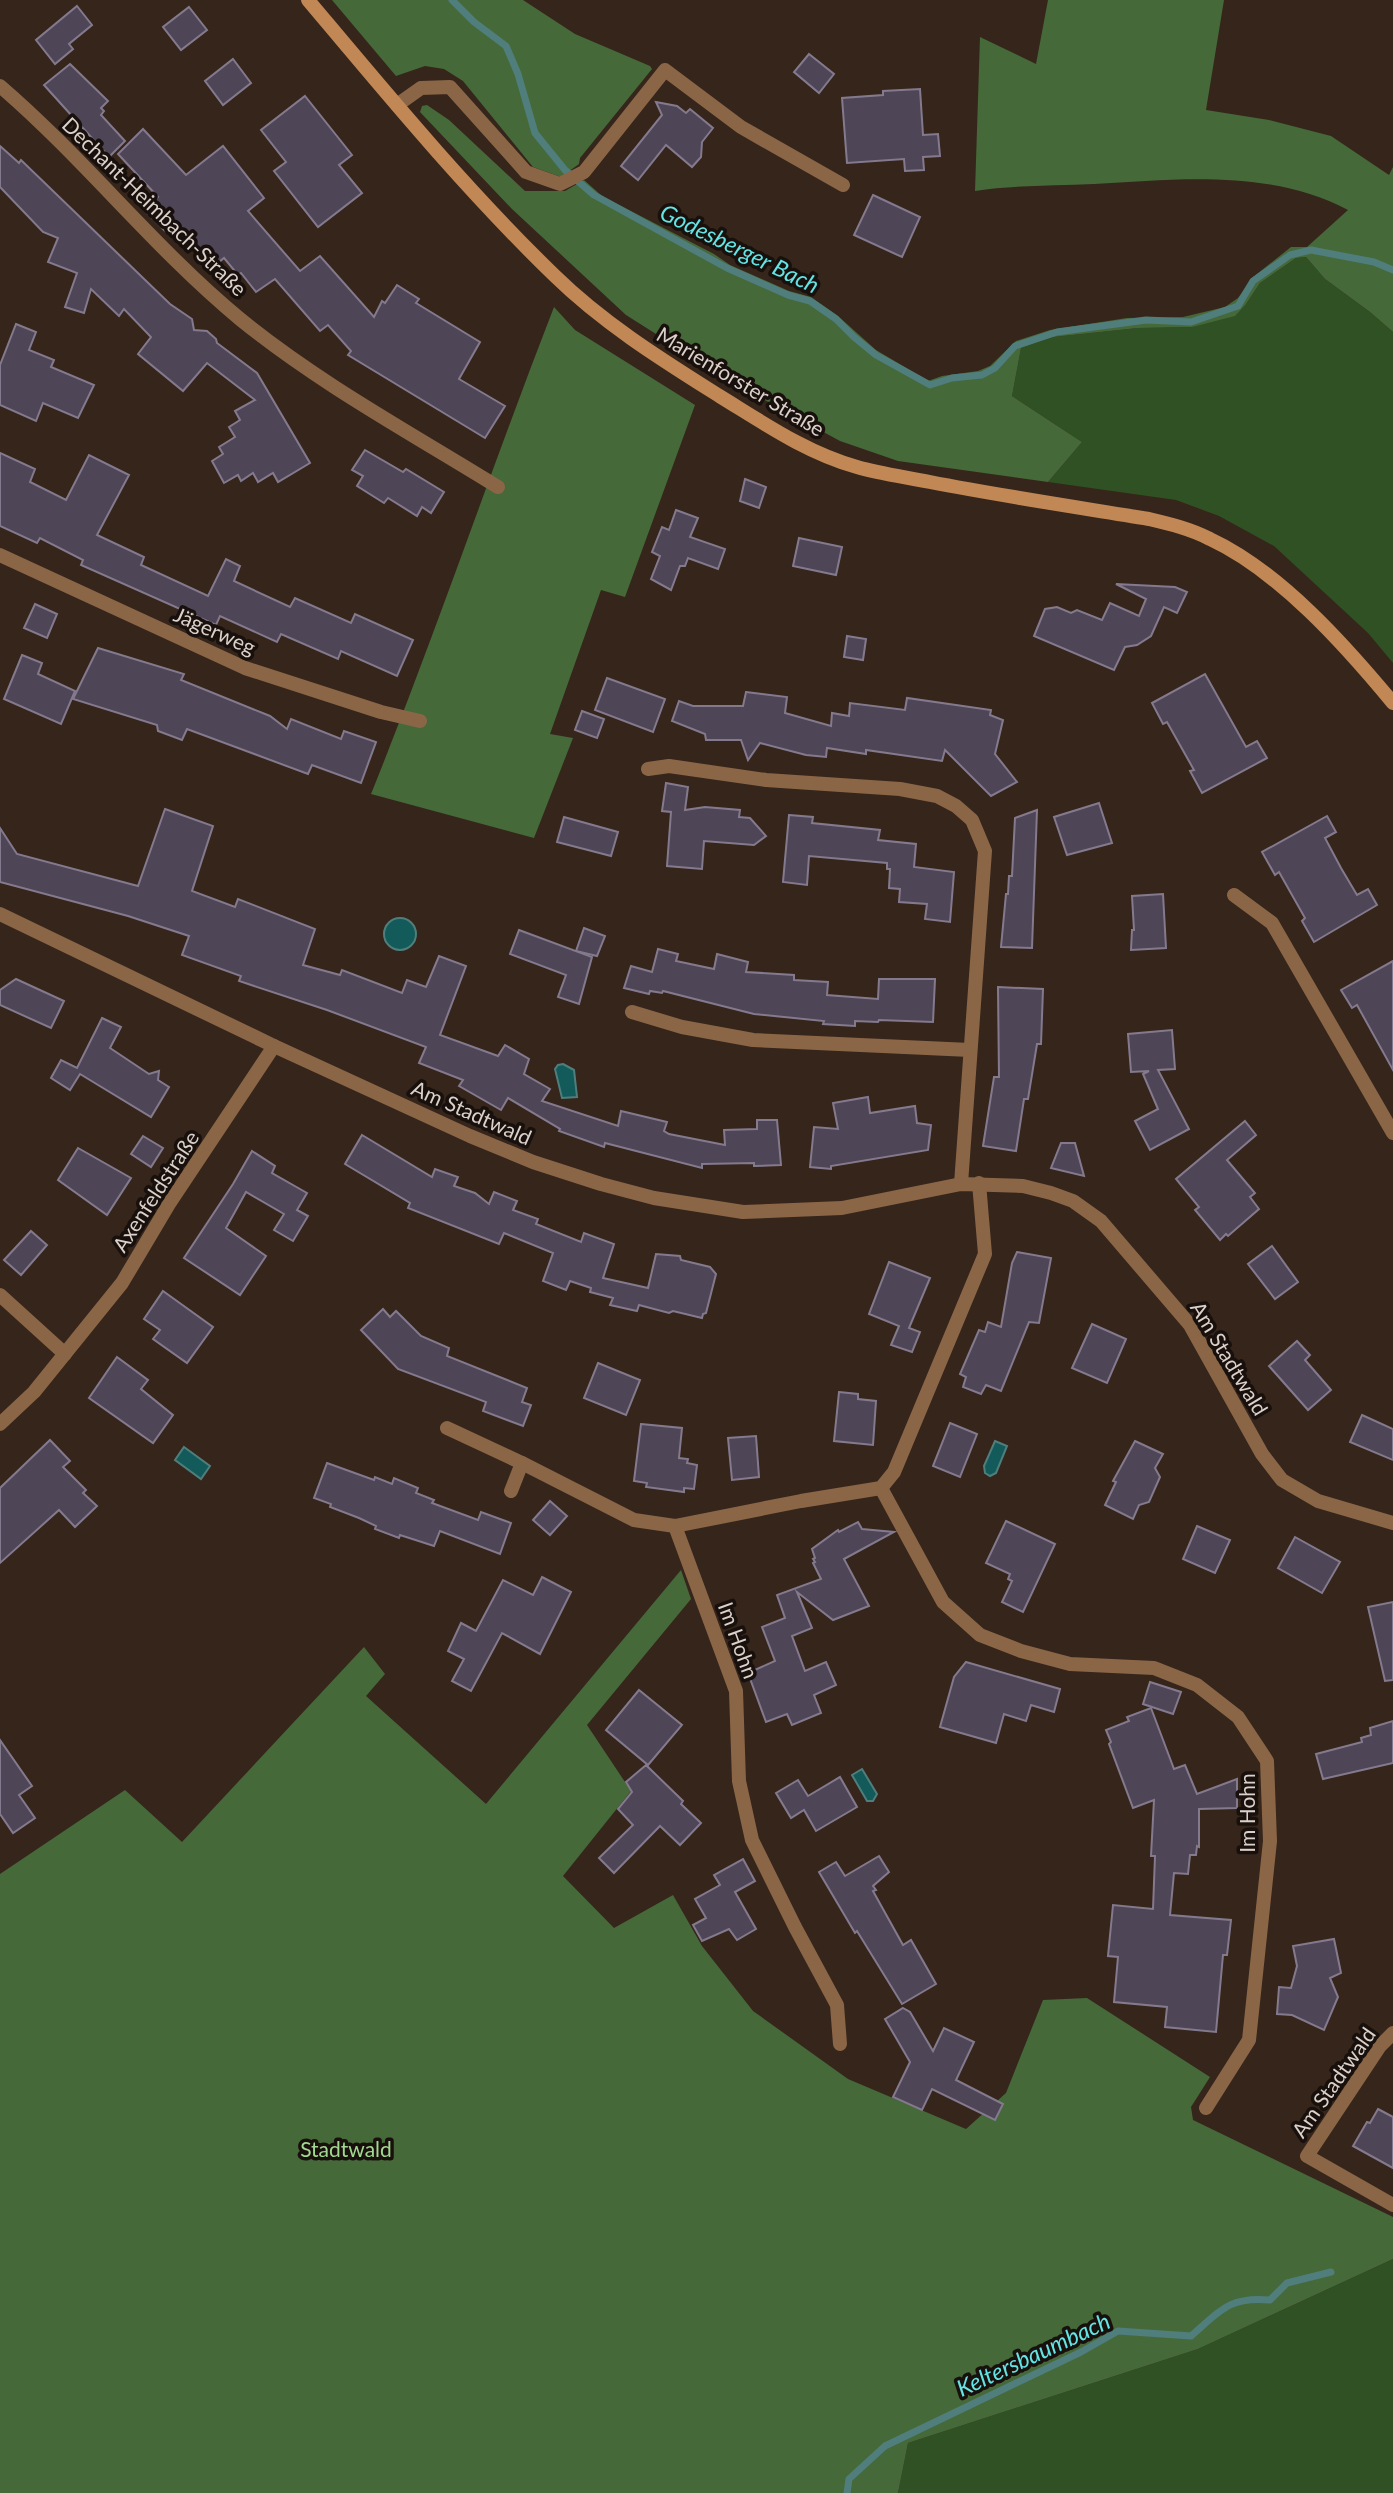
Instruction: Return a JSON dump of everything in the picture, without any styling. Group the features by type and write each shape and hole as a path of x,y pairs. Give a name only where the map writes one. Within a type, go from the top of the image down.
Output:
{"main road":[{"name":"Marienforster Straße","path":"308,0 397,105 555,277 660,358 781,435 816,452 858,467 983,492 1149,519 1209,538 1235,552 1262,572 1315,618 1393,703"}],"street":[{"path":"397,105 421,88 450,87 526,172 560,184 584,173 665,70 741,127 843,185"},
{"name":"Dechant-Heimbach-Straße","path":"0,86 107,189 174,260 239,318 299,365 498,486"},
{"name":"Jägerweg","path":"0,555 245,668 420,722"},
{"path":"648,769 669,766 766,780 900,789 937,796 956,806 972,820 985,850 961,1184"},
{"path":"1234,895 1272,923 1393,1133"},
{"name":"Am Stadtwald","path":"0,914 274,1046 470,1136 533,1162 654,1198 743,1212 842,1208 961,1184 979,1183 1024,1186 1073,1201 1101,1220 1190,1325 1262,1454 1282,1480 1318,1500 1393,1523"},
{"path":"632,1012 682,1027 753,1040 970,1050"},
{"name":"Axenfeldstraße","path":"0,1424 34,1392 121,1283 169,1204 274,1046"},
{"path":"447,1428 634,1520 676,1526 801,1501 881,1489 894,1472 985,1254 979,1183"},
{"path":"0,1295 65,1354"},
{"path":"511,1491 522,1463"},
{"name":"Im Hohn","path":"881,1489 943,1602 980,1635 1021,1651 1070,1664 1154,1668 1197,1685 1238,1717 1267,1761 1270,1841 1249,2040 1206,2108"},
{"name":"Im Hohn","path":"676,1526 736,1691 738,1782 752,1840 838,2005 840,2044"},
{"name":"Am Stadtwald","path":"1393,2033 1380,2046 1307,2156 1393,2205"}],"green space":[{"path":"332,0 523,0 575,34 652,69 580,158 579,164 561,177 533,167 463,81 444,69 425,66 396,76"},
{"path":"1048,0 1224,0 1206,110 1269,120 1331,136 1389,175 1393,167 1393,332 1325,279 1306,257 1296,258 1260,283 1235,316 1192,327 1138,328 1053,337 1021,348 1012,396 1082,442 1048,482 898,461 840,441 732,382 626,315 512,209 420,112 422,106 427,105 449,120 525,191 565,191 584,180 602,196 730,265 789,291 811,297 838,316 876,350 928,381 990,366 1016,341 1050,330 1127,318 1183,317 1225,307 1238,298 1252,278 1291,247 1307,247 1348,210 1287,188 1224,180 1159,180 975,191 980,37 1036,64"},
{"path":"1306,257 1325,279 1393,332 1393,663 1368,633 1274,546 1219,516 1176,500 1048,482 1082,442 1012,396 1021,348 1053,337 1138,328 1192,327 1246,304 1260,283 1296,258"},
{"path":"554,307 575,330 695,405 625,597 601,590 550,734 573,738 534,838 371,794"},
{"name":"Stadtwald","path":"681,1570 691,1599 587,1725 631,1791 563,1876 614,1928 673,1895 702,1946 753,2011 848,2079 966,2129 1006,2093 1043,2000 1087,1998 1210,2077 1191,2107 1193,2120 1393,2217 1393,2259 1198,2349 908,2443 898,2493 0,2493 0,1874 125,1790 182,1842 364,1647 385,1674 366,1696 486,1804"},
{"path":"1393,2259 1393,2493 898,2493 908,2443 1198,2349"}],"water":[{"path":"400,918 411,923 416,934 411,945 400,950 389,945 384,934 389,923"},
{"path":"563,1064 574,1070 577,1097 562,1098 555,1069"},
{"path":"995,1441 1007,1446 996,1473 990,1476 985,1473 984,1466"},
{"path":"184,1447 210,1466 201,1479 175,1460"},
{"path":"862,1769 877,1794 873,1801 867,1801 852,1775"}],"building":[{"path":"77,6 92,25 69,44 73,49 55,64 36,40"},
{"path":"189,7 207,30 181,50 163,27"},
{"path":"809,54 834,74 819,93 794,72"},
{"path":"233,59 251,83 223,105 205,81"},
{"path":"70,64 108,101 101,108 104,111 101,115 125,141 109,157 44,85"},
{"path":"920,89 923,135 938,134 940,156 923,157 924,170 905,171 904,159 847,163 842,98 883,95 883,91"},
{"path":"305,96 352,155 339,165 362,193 318,227 274,171 286,162 261,130"},
{"path":"656,102 677,106 686,113 690,109 713,128 702,142 701,157 692,167 666,145 638,180 621,166 662,115"},
{"path":"143,129 186,175 223,146 264,198 248,211 300,271 320,256 374,317 382,301 385,303 397,285 419,299 416,303 480,342 459,379 505,406 485,438 348,355 351,351 328,325 320,331 275,279 256,292 224,258 219,262 207,247 200,254 175,226 166,232 143,209 158,197 118,154"},
{"path":"0,146 19,163 21,160 170,304 192,319 194,330 207,331 217,343 257,373 310,463 278,482 273,473 258,482 253,473 241,481 238,475 224,483 212,461 223,454 219,447 235,437 229,427 240,420 235,411 255,400 207,363 183,391 138,354 151,337 124,309 119,316 91,289 84,313 65,307 77,273 48,262 58,238 43,232 0,187"},
{"path":"873,195 920,217 902,257 854,235"},
{"path":"16,324 36,332 29,350 54,360 51,367 94,385 78,418 43,403 36,421 0,405 0,365"},
{"path":"365,450 403,472 406,469 444,492 431,513 422,507 417,516 388,498 384,503 357,486 363,476 352,470"},
{"path":"0,453 35,469 30,482 66,500 89,455 129,475 97,535 144,557 141,565 208,596 226,559 240,566 234,581 290,607 295,598 351,623 355,614 413,640 397,676 341,651 338,659 281,634 277,642 220,616 216,625 81,565 83,560 40,538 37,543 0,526"},
{"path":"745,479 766,487 759,508 740,501"},
{"path":"676,510 698,518 690,537 725,549 718,569 688,558 685,566 680,566 671,590 651,579 660,556 652,552 662,527 669,530"},
{"path":"799,538 842,547 836,575 793,566"},
{"path":"1116,584 1175,587 1187,592 1177,613 1164,607 1151,636 1137,645 1125,647 1114,670 1034,636 1045,609 1057,607 1071,613 1077,610 1102,620 1110,603 1139,616 1146,599"},
{"path":"35,604 57,614 47,638 24,628"},
{"path":"847,636 866,639 863,660 844,657"},
{"path":"98,648 184,674 181,680 270,716 287,729 291,719 341,739 344,731 376,742 361,783 312,765 308,774 187,729 182,740 158,731 157,725 73,699"},
{"path":"22,655 42,663 38,674 75,691 61,724 4,699"},
{"path":"1205,674 1246,747 1257,741 1267,758 1202,793 1190,771 1194,770 1167,722 1163,724 1152,703"},
{"path":"607,678 665,699 653,732 595,710"},
{"path":"746,692 787,697 785,713 831,726 832,713 849,716 850,703 905,710 907,698 991,710 990,715 1003,720 995,754 1017,782 991,796 945,750 942,761 866,750 866,754 827,748 826,757 806,755 760,743 748,760 741,740 706,740 705,734 672,721 679,701 693,706 743,706"},
{"path":"582,711 604,719 597,738 575,730"},
{"path":"666,783 688,787 685,810 705,807 740,810 739,817 750,818 766,836 754,845 704,841 702,869 667,866 671,812 662,811"},
{"path":"1099,803 1112,843 1067,855 1054,817"},
{"path":"165,809 213,826 192,891 235,907 238,899 315,929 303,965 340,975 342,970 402,993 407,980 426,987 439,956 466,966 440,1035 498,1056 505,1045 529,1059 524,1074 550,1089 542,1101 618,1126 621,1111 667,1122 664,1131 669,1134 725,1145 724,1130 757,1129 757,1120 777,1120 781,1165 702,1164 702,1168 605,1143 604,1147 559,1131 560,1129 508,1098 501,1110 459,1086 463,1080 419,1063 426,1047 239,981 241,976 182,955 189,936 128,916 0,882 0,828 17,854 138,886"},
{"path":"1037,810 1032,948 1001,947 1006,894 1009,876 1012,876 1015,818"},
{"path":"789,815 813,817 812,823 880,830 878,840 916,844 914,867 954,872 950,922 925,919 927,904 899,902 900,889 889,888 890,869 887,869 887,863 809,856 807,885 783,882"},
{"path":"1327,816 1336,832 1325,838 1341,868 1357,895 1368,889 1377,905 1314,942 1302,921 1305,918 1279,872 1275,875 1262,852"},
{"path":"564,817 618,832 611,856 557,842"},
{"path":"1163,894 1166,948 1131,950 1134,930 1132,896"},
{"path":"584,928 605,936 597,956 576,951"},
{"path":"519,930 592,957 579,1004 558,997 566,975 510,954"},
{"path":"658,949 678,954 676,961 714,969 717,954 748,962 746,972 794,975 794,980 828,982 827,995 878,999 879,979 935,979 933,1022 879,1020 855,1021 855,1026 823,1024 824,1021 754,1014 663,991 650,991 649,994 624,988 631,966 652,972"},
{"path":"1393,961 1393,1070 1357,1005 1352,1008 1341,990"},
{"path":"16,979 64,1001 51,1028 0,1005 0,990"},
{"path":"998,987 1043,989 1041,1044 1037,1044 1028,1099 1024,1099 1016,1151 983,1146 994,1077 999,1077"},
{"path":"102,1018 121,1027 110,1048 149,1074 159,1071 158,1080 169,1087 151,1117 80,1074 70,1090 51,1078 61,1060 77,1068"},
{"path":"1172,1030 1175,1069 1158,1070 1189,1129 1150,1150 1135,1121 1158,1109 1143,1074 1149,1071 1131,1072 1128,1034"},
{"path":"868,1097 870,1113 915,1106 917,1123 931,1125 928,1150 831,1166 831,1169 810,1167 814,1127 838,1129 833,1103"},
{"path":"1245,1121 1256,1135 1227,1160 1255,1193 1250,1197 1259,1209 1220,1240 1195,1210 1199,1207 1176,1179"},
{"path":"362,1135 432,1177 435,1169 458,1177 454,1186 475,1193 489,1204 494,1192 517,1201 513,1210 538,1219 536,1224 581,1242 584,1233 614,1244 603,1278 648,1288 656,1254 680,1256 681,1260 710,1267 716,1274 706,1313 702,1318 639,1305 637,1311 610,1305 613,1298 590,1292 591,1288 570,1281 566,1290 543,1281 553,1253 504,1233 499,1244 408,1208 410,1203 345,1164"},
{"path":"143,1136 163,1148 151,1167 131,1154"},
{"path":"1061,1143 1075,1143 1084,1176 1051,1168"},
{"path":"78,1148 131,1178 107,1215 58,1180"},
{"path":"252,1151 275,1166 272,1173 307,1193 297,1210 308,1216 293,1241 274,1230 284,1214 246,1192 226,1228 266,1256 240,1295 184,1258"},
{"path":"31,1231 47,1245 21,1275 4,1260"},
{"path":"1272,1246 1298,1282 1275,1299 1248,1264"},
{"path":"1017,1252 1051,1258 1039,1323 1029,1322 1001,1391 986,1385 981,1394 963,1387 966,1377 960,1374 979,1330 985,1332 988,1322 1001,1327 1012,1263"},
{"path":"889,1262 930,1278 909,1328 920,1332 912,1352 891,1345 899,1326 869,1314"},
{"path":"163,1291 213,1327 187,1363 153,1339 160,1330 144,1319"},
{"path":"383,1309 390,1317 396,1311 421,1336 449,1348 447,1356 527,1388 522,1402 531,1405 523,1426 483,1411 486,1402 398,1369 361,1330"},
{"path":"1092,1324 1126,1339 1107,1383 1072,1368"},
{"path":"1297,1341 1310,1355 1305,1360 1331,1390 1308,1410 1269,1366"},
{"path":"117,1357 148,1380 141,1389 173,1415 153,1443 89,1398"},
{"path":"598,1363 640,1380 626,1415 584,1398"},
{"path":"839,1392 858,1394 858,1399 876,1401 873,1445 834,1441"},
{"path":"1362,1415 1393,1429 1393,1460 1350,1442"},
{"path":"950,1423 977,1434 960,1477 933,1466"},
{"path":"641,1424 682,1428 679,1458 688,1459 687,1463 697,1465 694,1489 684,1488 684,1492 646,1487 647,1483 634,1481"},
{"path":"756,1436 759,1477 732,1480 728,1438"},
{"path":"50,1440 70,1461 63,1467 86,1490 83,1493 97,1506 75,1527 59,1510 0,1563 0,1488"},
{"path":"1135,1441 1163,1454 1155,1468 1160,1477 1149,1502 1139,1505 1133,1519 1105,1505 1116,1482 1113,1481"},
{"path":"327,1463 374,1480 375,1477 392,1484 394,1478 418,1488 416,1493 434,1500 432,1503 478,1520 481,1512 511,1523 500,1554 440,1531 434,1546 400,1535 399,1538 330,1507 331,1504 314,1498"},
{"path":"550,1501 567,1516 550,1535 533,1520"},
{"path":"1006,1521 1055,1544 1023,1612 1002,1602 1012,1581 1008,1579 1010,1574 986,1563"},
{"path":"858,1522 862,1529 894,1532 844,1559 869,1606 833,1620 797,1592 812,1628 792,1636 805,1671 826,1662 836,1685 814,1695 821,1713 792,1725 787,1714 766,1722 748,1673 775,1661 762,1627 785,1618 777,1595 821,1579 813,1563 815,1558 812,1549 838,1530 839,1532"},
{"path":"1197,1526 1230,1540 1215,1573 1183,1559"},
{"path":"1295,1537 1340,1562 1322,1593 1278,1568"},
{"path":"542,1577 571,1592 540,1654 502,1633 471,1691 452,1681 464,1659 448,1651 461,1623 476,1631 503,1580 533,1595"},
{"path":"1393,1602 1393,1680 1385,1681 1368,1607"},
{"path":"966,1662 1060,1689 1054,1712 1031,1705 1026,1721 1004,1714 996,1743 940,1727 954,1677"},
{"path":"1150,1682 1181,1692 1173,1714 1143,1704"},
{"path":"639,1690 682,1725 648,1765 606,1730"},
{"path":"1151,1708 1174,1769 1185,1765 1197,1794 1237,1779 1237,1808 1199,1809 1199,1847 1197,1846 1196,1855 1190,1855 1188,1874 1174,1873 1170,1915 1231,1920 1227,1955 1223,1955 1216,2032 1165,2027 1167,2007 1114,2002 1118,1957 1108,1956 1113,1905 1153,1909 1155,1856 1151,1856 1154,1800 1133,1808 1106,1730 1129,1721 1127,1717"},
{"path":"1393,1721 1393,1763 1323,1779 1316,1754 1362,1742 1361,1738 1371,1735 1370,1728"},
{"path":"0,1740 32,1786 19,1795 35,1818 13,1833 0,1814"},
{"path":"646,1765 701,1823 680,1845 660,1826 614,1873 599,1858 633,1825 618,1809 632,1792 626,1782"},
{"path":"840,1777 857,1807 816,1831 804,1810 791,1818 776,1793 798,1780 808,1796"},
{"path":"879,1856 889,1872 873,1886 876,1890 873,1891 903,1945 911,1940 936,1984 902,2004 819,1872 836,1862 845,1876"},
{"path":"743,1859 755,1881 735,1892 756,1929 737,1940 729,1929 702,1941 693,1925 706,1918 695,1899 720,1885 714,1875"},
{"path":"1334,1939 1341,1973 1330,1978 1338,1997 1324,2030 1292,2015 1277,2014 1279,1987 1291,1988 1297,1966 1293,1946"},
{"path":"903,2008 910,2012 933,2051 944,2028 974,2042 956,2080 1003,2104 995,2120 932,2089 922,2110 893,2097 910,2062 885,2019"},
{"path":"1378,2109 1393,2117 1393,2168 1353,2146"}],"waterway":[{"name":"Godesberger Bach","path":"452,0 474,22 506,46 518,74 535,133 565,170 594,195 727,268 788,295 810,301 836,319 876,355 930,385 952,378 982,375 995,368 1015,346 1057,332 1146,320 1191,322 1238,306 1253,281 1290,255 1311,250 1374,262 1393,270"},
{"name":"Keltersbaumbach","path":"847,2493 849,2479 885,2446 1081,2352 1118,2331 1191,2336 1226,2307 1244,2300 1270,2300 1287,2283 1331,2272"}]}
